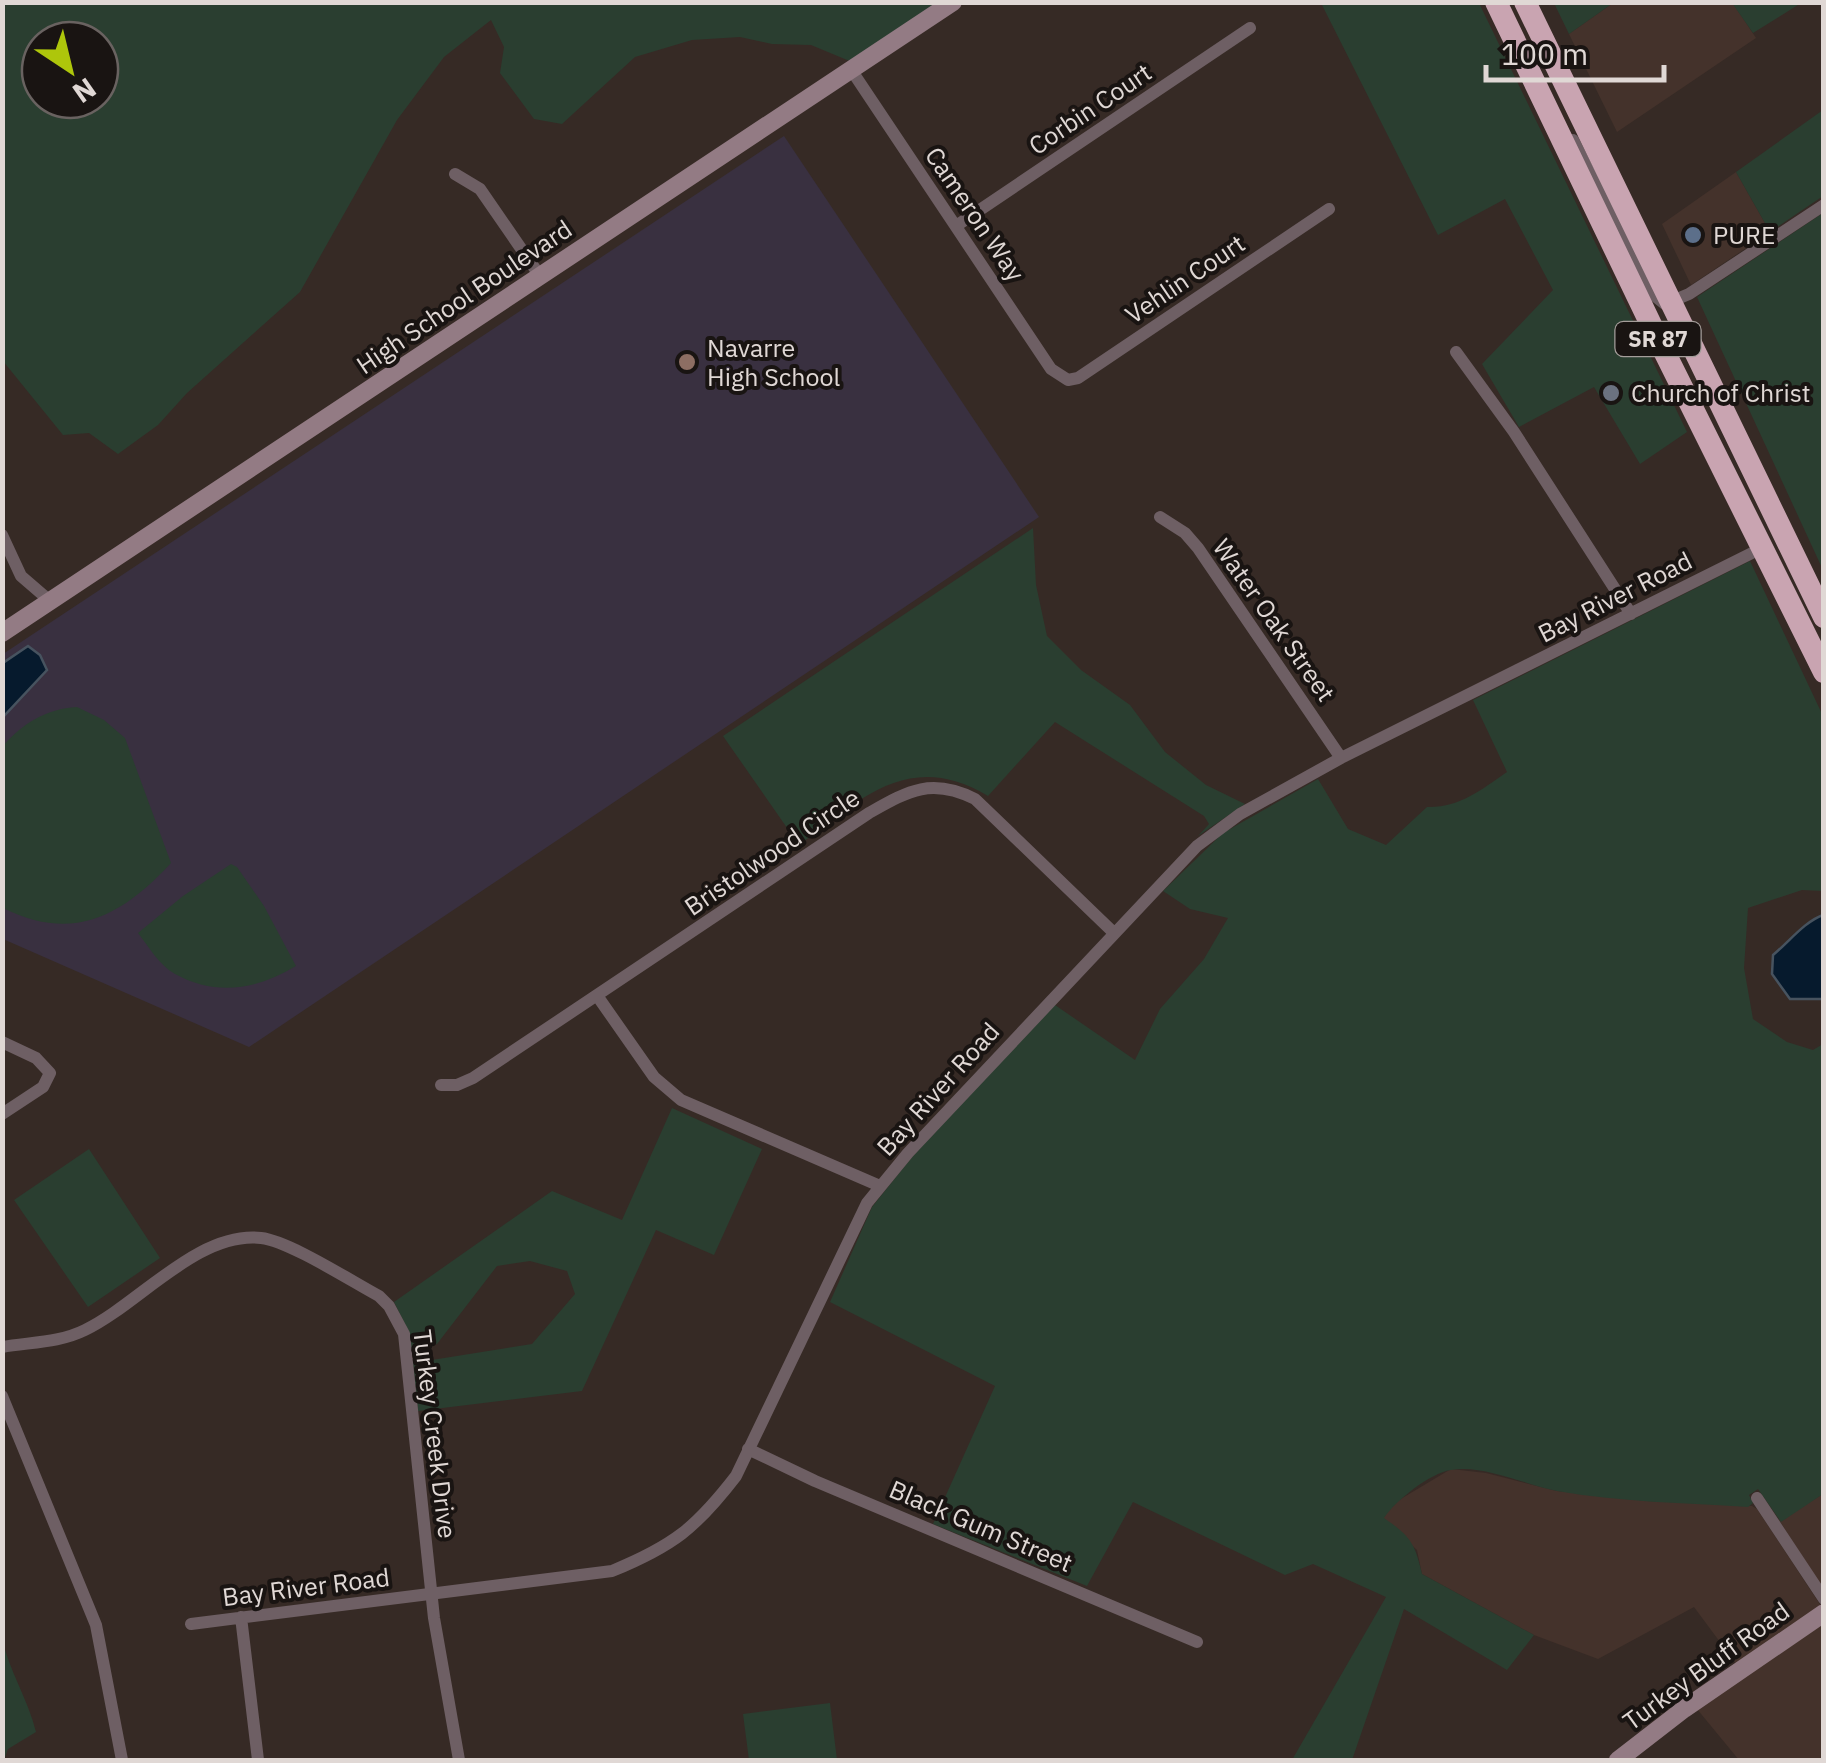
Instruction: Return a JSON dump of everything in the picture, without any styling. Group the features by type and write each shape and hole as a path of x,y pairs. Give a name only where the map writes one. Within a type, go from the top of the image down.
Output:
{"highway":[{"name":"SR 87","path":"1496,2 1655,333 1774,544 1824,617"},
{"name":"SR 87","path":"1525,2 1671,302 1824,672"}],"street":[{"name":"High School Boulevard","path":"2,633 953,2"},
{"name":"Corbin Court","path":"956,226 1250,28"},
{"name":"Cameron Way","path":"852,71 1050,369 1064,378"},
{"path":"1540,91 1580,151 1650,292 1665,304 1689,294 1824,204"},
{"path":"454,174 480,189 540,276"},
{"name":"Vehlin Court","path":"1064,378 1078,378 1329,209"},
{"path":"1456,352 1514,432 1631,614"},
{"name":"Water Oak Street","path":"1160,517 1185,533 1198,548 1341,758"},
{"path":"2,535 21,576 50,601"},
{"name":"Bay River Road","path":"191,1624 612,1571 658,1552 689,1530 736,1476 867,1203 880,1186 1113,932 1219,827 1341,758 1774,544"},
{"name":"Bristolwood Circle","path":"440,1086 473,1078 869,813 910,790 956,789 974,799 1113,932"},
{"path":"598,997 654,1076 673,1094 880,1186"},
{"path":"2,1042 36,1058 50,1073 43,1087 2,1114"},
{"name":"Turkey Creek Drive","path":"2,1348 59,1340 84,1331 198,1254 237,1239 263,1238 273,1242 379,1296 404,1334 432,1594 458,1760"},
{"path":"2,1396 96,1626 122,1760"},
{"name":"Black Gum Street","path":"748,1450 1197,1642"},
{"path":"1757,1498 1824,1600"},
{"name":"Turkey Bluff Road","path":"1618,1760 1824,1613"},
{"path":"240,1618 258,1760"}],"shaded area":[{"path":"1732,2 1756,38 1617,132 1569,34 1613,3"},
{"path":"784,136 1039,517 249,1047 3,939 3,654"},
{"path":"1736,172 1770,232 1691,285 1662,224"},
{"path":"1451,1469 1486,1473 1557,1491 1752,1506 1821,1606 1737,1665 1694,1607 1598,1659 1534,1635 1422,1574 1417,1550 1383,1518 1394,1503"},
{"path":"1823,1494 1823,1589 1779,1520"},
{"path":"1823,1621 1823,1760 1739,1760 1697,1709"}],"green space":[{"path":"2,3 941,3 852,62 811,45 772,44 740,37 692,40 635,57 562,124 534,119 500,73 504,47 491,20 444,57 397,120 300,292 187,393 158,425 118,454 89,433 63,435 3,361"},
{"path":"1321,3 1479,3 1687,432 1640,464 1594,387 1519,427 1482,364 1553,290 1505,199 1438,235"},
{"path":"1554,3 1613,3 1569,34"},
{"path":"1732,3 1801,3 1753,33"},
{"path":"1823,110 1823,196 1770,232 1736,172"},
{"path":"1823,213 1823,570 1697,297"},
{"path":"1033,528 1036,585 1047,636 1081,670 1130,705 1165,752 1206,785 1245,804 1198,836 1209,824 1204,816 1055,722 988,796 934,777 910,779 865,797 799,845 723,736"},
{"path":"1750,561 1823,716 1823,891 1802,890 1748,908 1744,968 1753,1019 1787,1042 1813,1050 1823,1044 1823,1494 1781,1522 1758,1489 1749,1495 1753,1503 1748,1507 1580,1495 1476,1470 1451,1470 1433,1476 1404,1496 1384,1518 1410,1541 1422,1574 1534,1635 1507,1670 1404,1609 1352,1760 1292,1760 1386,1597 1313,1564 1285,1575 1133,1502 1087,1586 933,1524 995,1386 830,1302 872,1207 912,1157 1055,1005 1135,1060 1160,1009 1204,959 1228,918 1190,909 1163,891 1223,833 1318,779 1348,829 1386,845 1427,807 1460,801 1507,772 1473,700"},
{"path":"77,707 104,720 125,738 171,863 115,910 74,923 52,923 3,908 3,746 36,719"},
{"path":"231,864 264,906 296,966 252,985 206,986 169,970 138,933"},
{"path":"672,1108 762,1149 714,1255 656,1230 582,1391 418,1411 413,1363 532,1344 575,1294 567,1271 530,1261 497,1266 437,1344 411,1348 410,1334 394,1302 552,1191 622,1220"},
{"path":"89,1149 160,1258 88,1307 14,1200"},
{"path":"2,1638 36,1732 8,1749 4,1760"},
{"path":"830,1703 837,1760 749,1760 743,1714"}],"water":[{"path":"28,646 40,655 47,670 3,717 3,663"},
{"path":"1823,915 1823,999 1790,999 1772,974 1773,955 1803,927"}],"place":[{"name":"PURE","path":"1693,235"},
{"name":"Navarre High School","path":"687,362"},
{"name":"Church of Christ","path":"1611,393"}]}
